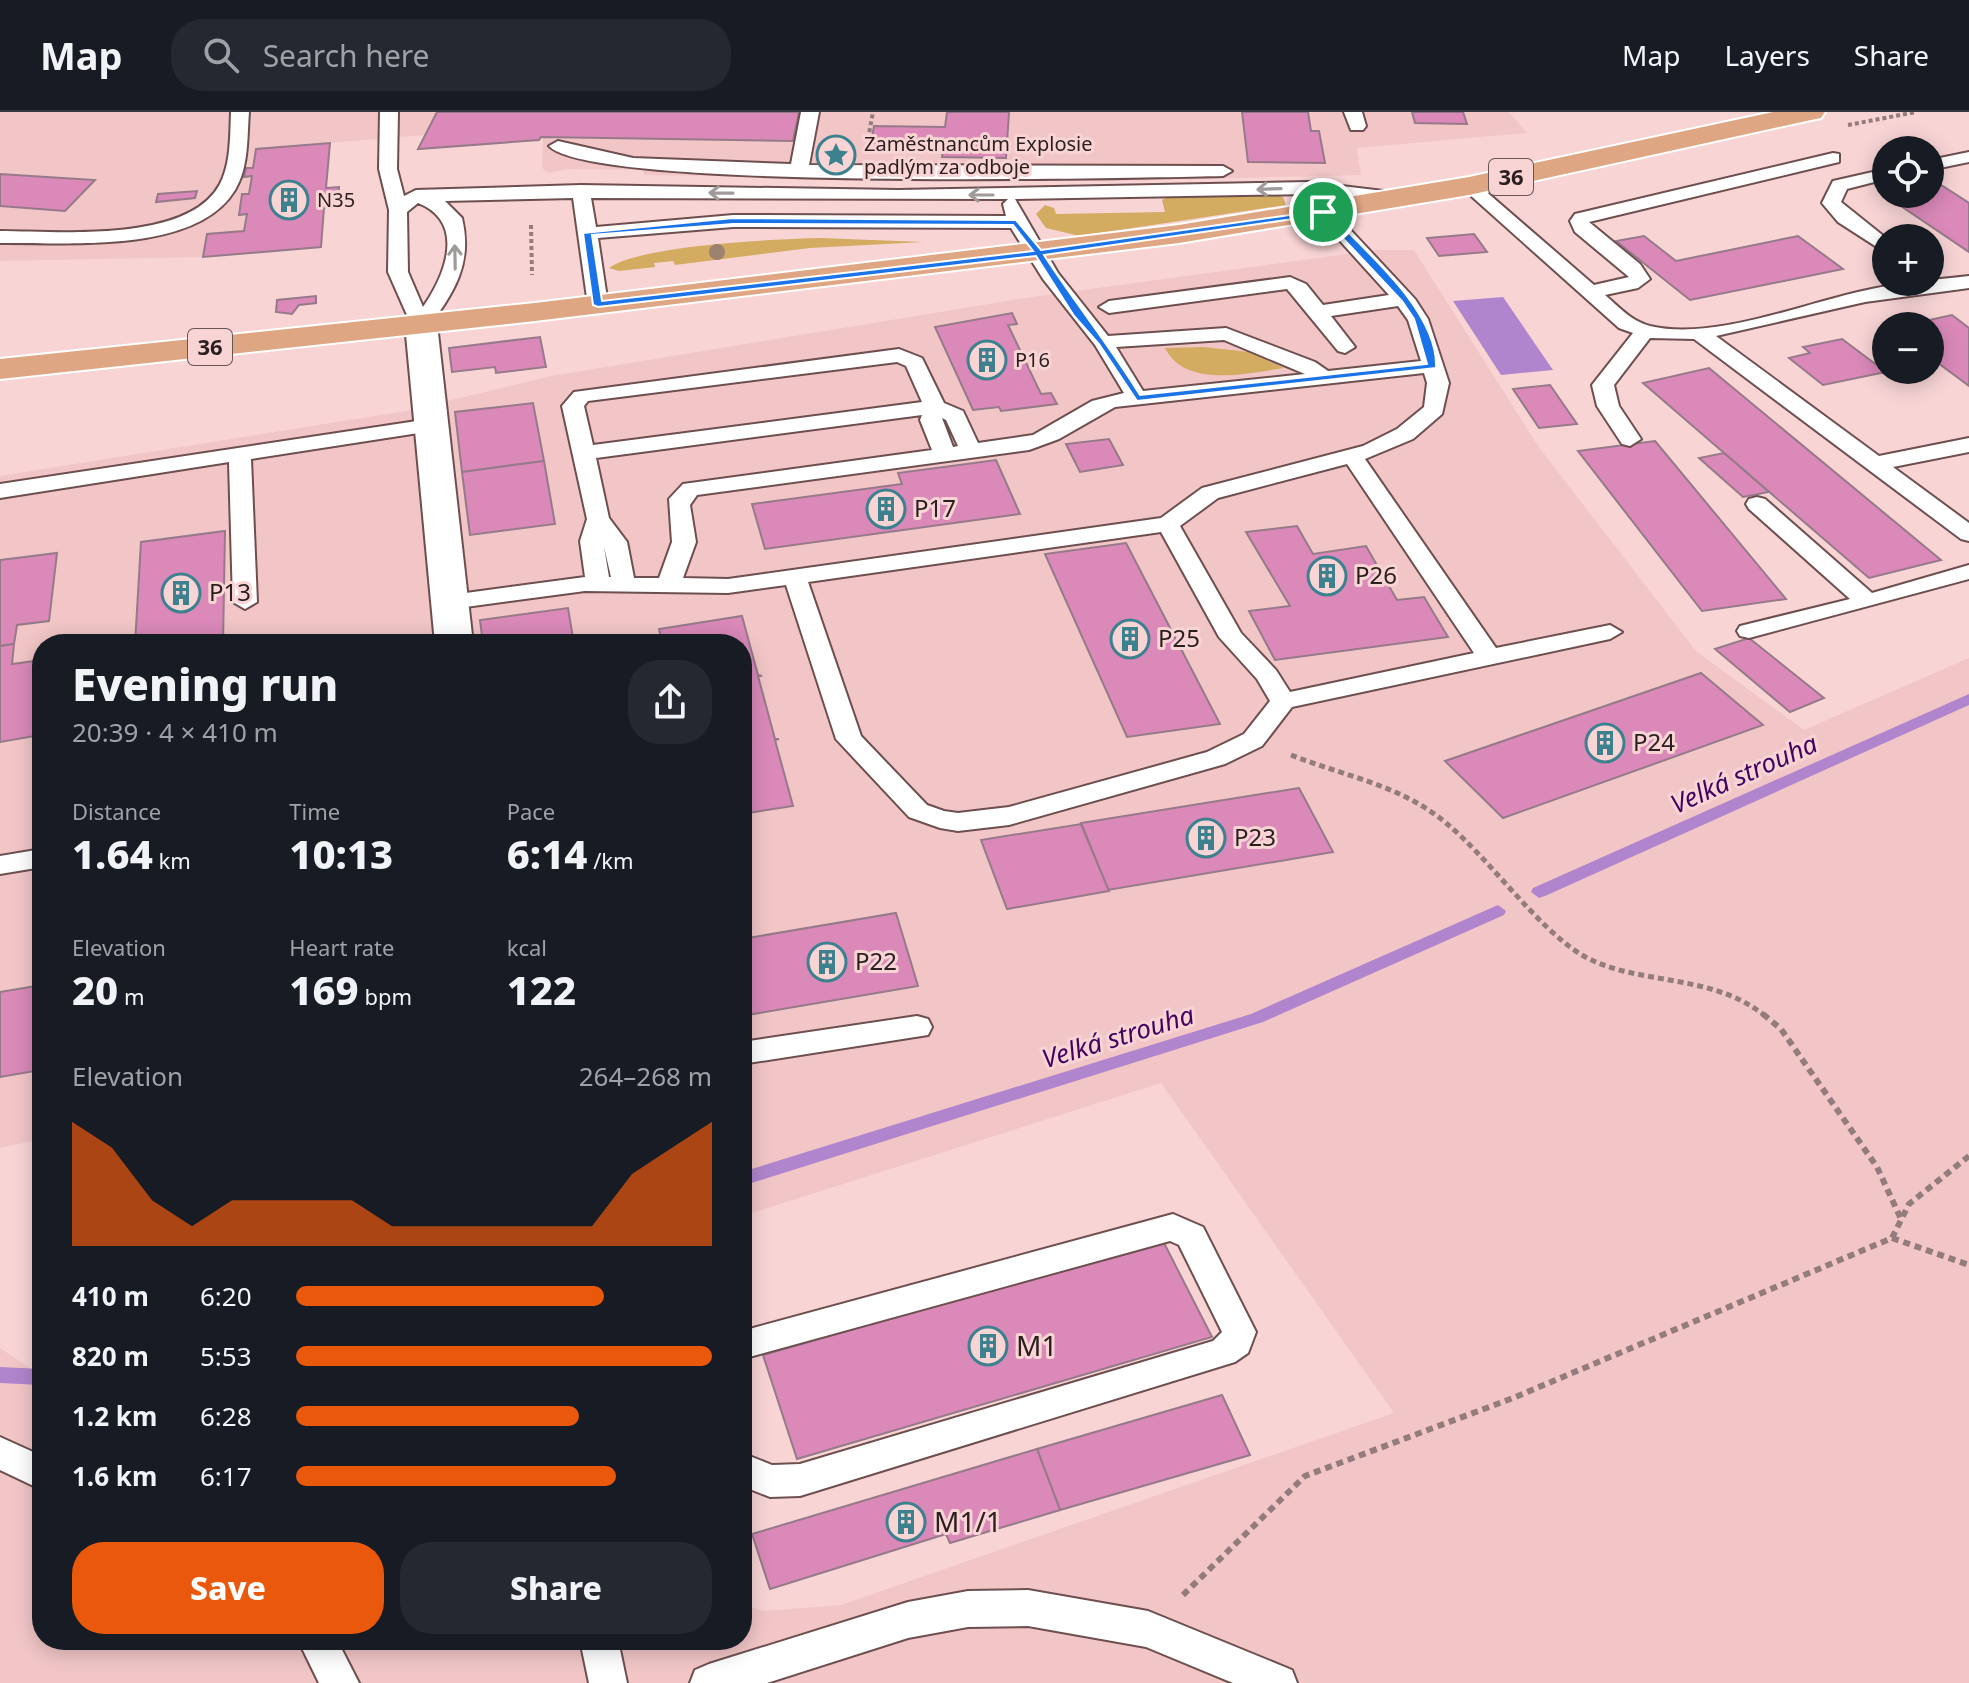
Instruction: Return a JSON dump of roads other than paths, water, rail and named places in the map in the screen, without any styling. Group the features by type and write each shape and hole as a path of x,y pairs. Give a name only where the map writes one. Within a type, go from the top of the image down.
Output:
{"main road":[{"name":"36","path":"0,369 598,305 1039,253 1323,212 1469,186 1811,112"}],"street":[{"path":"421,324 453,634"}],"lane":[{"path":"0,237 141,231 171,226 200,215 216,204 228,187 240,112"},
{"path":"389,112 388,169 396,201 398,272 421,324"},
{"path":"799,170 810,112"},
{"path":"558,146 615,163 799,170 1331,170"},
{"path":"1944,162 1969,157"},
{"path":"1590,292 1631,284 1640,279 1633,268 1582,228 1579,221 1582,218 1833,158"},
{"path":"1872,177 1839,185 1831,203 1845,218 1872,237"},
{"path":"1469,186 1626,324 1644,332 1699,333 1872,294"},
{"path":"396,201 416,196 581,191 1012,195 1308,188 1402,198"},
{"path":"581,191 598,305"},
{"path":"1012,195 1016,222 1077,314 1103,342 1137,398"},
{"path":"416,196 440,205 455,225 455,276 421,324"},
{"path":"451,602 598,584 728,586 1168,524 1210,493 1353,457 1387,444 1429,416 1437,403 1438,383 1418,319 1401,294 1323,212"},
{"path":"587,233 733,221 1016,222"},
{"path":"1944,281 1969,282"},
{"path":"1109,307 1276,283 1295,285 1345,347"},
{"path":"1313,306 1401,294"},
{"path":"1630,439 1608,406 1603,385 1644,332"},
{"path":"1699,333 1969,534"},
{"path":"1103,342 1226,334 1308,366 1324,378"},
{"path":"624,584 615,542 598,519 573,402 587,395 899,355 915,362 935,407 931,420 945,454"},
{"path":"668,586 684,543 678,503 684,492 1045,440 1101,404 1433,366"},
{"path":"583,453 935,407 955,416 971,451"},
{"path":"1,491 430,425"},
{"path":"1874,464 1969,445"},
{"path":"240,453 245,602"},
{"path":"1353,457 1490,658"},
{"path":"1757,504 1868,602"},
{"path":"598,519 592,541 598,584"},
{"path":"1168,524 1231,637 1267,675 1283,701"},
{"path":"1749,631 1868,602 1969,572"},
{"path":"795,577 849,739 918,811 958,822 1009,816 1216,758 1253,740 1268,725 1283,701 1610,632"},
{"path":"0,865 32,860"},
{"path":"752,1052 917,1027"},
{"path":"752,1342 1173,1227 1186,1230 1191,1236 1239,1332 1236,1343 1223,1352 800,1480 786,1483 752,1475"},
{"path":"0,1453 32,1469"},
{"path":"709,1683 908,1620 968,1609 1028,1608 1148,1629 1278,1683"},
{"path":"322,1650 340,1683"},
{"path":"601,1650 608,1683"}],"waterway":[{"name":"Velká strouha","path":"1539,892 1969,699"},
{"name":"Velká strouha","path":"752,1176 1257,1018 1498,911"},
{"name":"Velká strouha","path":"0,1375 32,1377"}],"place":[{"name":"Zaměstnancům Explosie padlým za odboje","path":"836,155"},
{"name":"N35","path":"289,200"},
{"name":"P16","path":"987,360"},
{"name":"P17","path":"886,509"},
{"name":"P26","path":"1327,576"},
{"name":"P13","path":"181,593"},
{"name":"P25","path":"1130,639"},
{"name":"P24","path":"1605,743"},
{"name":"P23","path":"1206,838"},
{"name":"P22","path":"827,962"},
{"name":"M1","path":"988,1346"},
{"name":"M1/1","path":"906,1522"}]}
